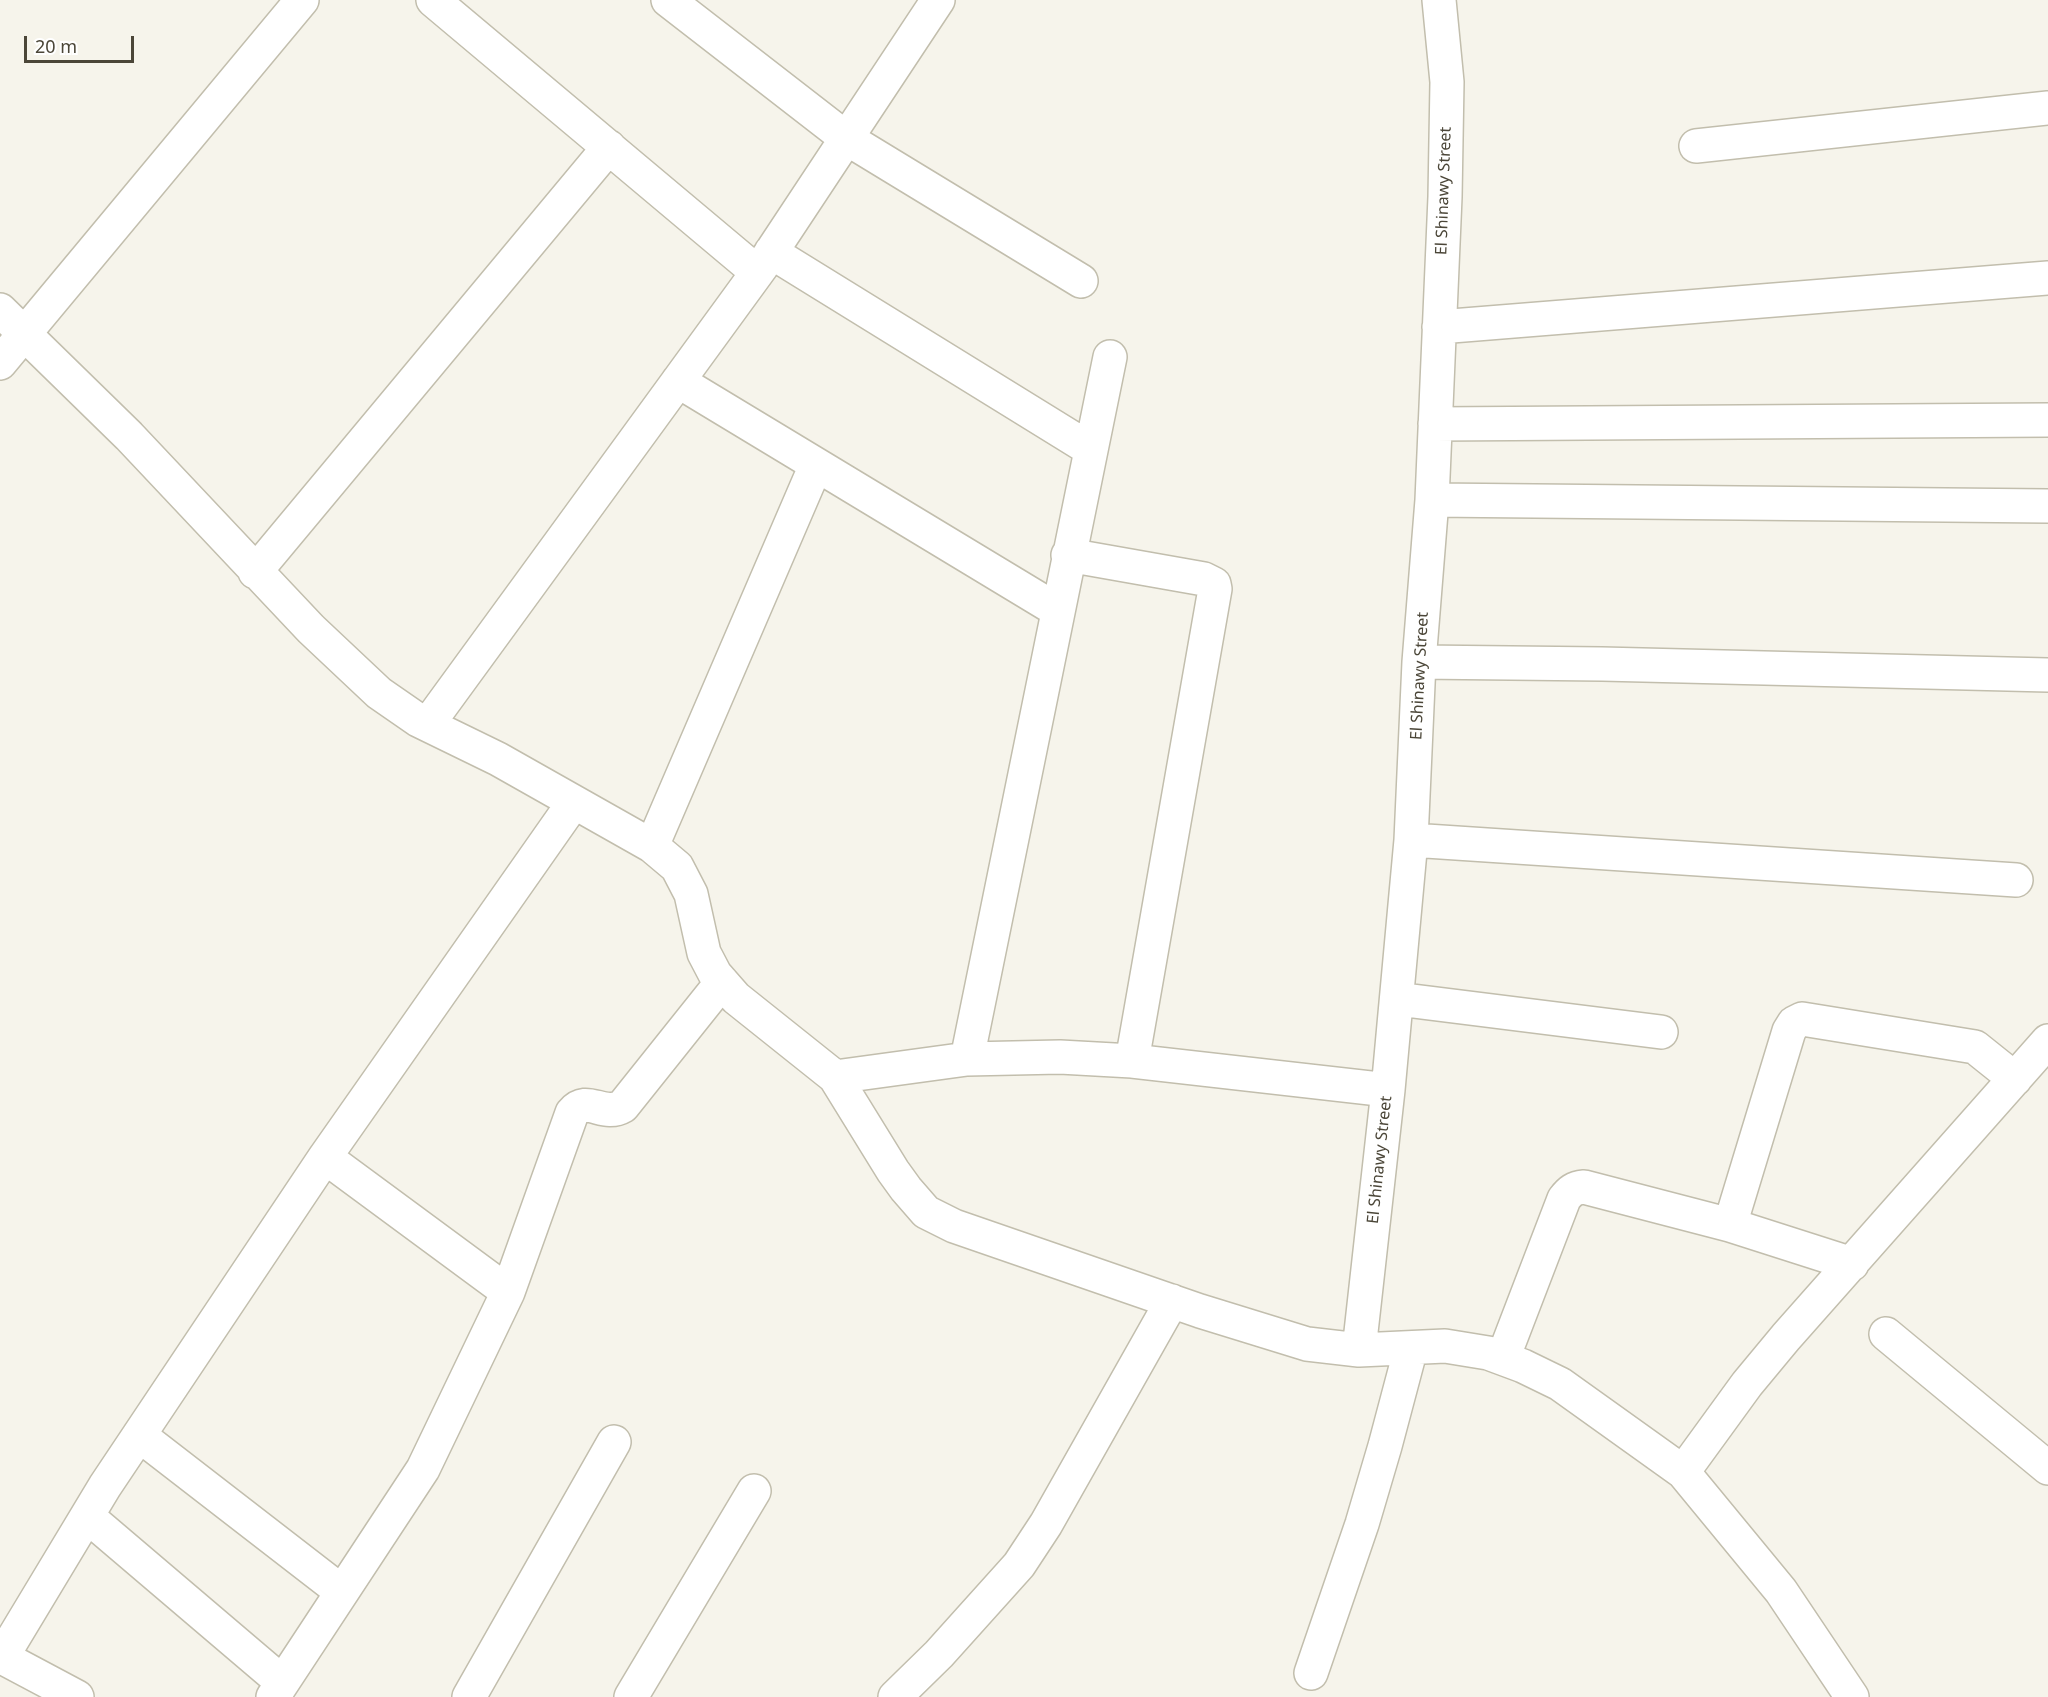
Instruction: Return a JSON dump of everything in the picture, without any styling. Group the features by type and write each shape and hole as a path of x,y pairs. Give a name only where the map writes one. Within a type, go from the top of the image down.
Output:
{"street":[{"path":"0,363 302,0"},
{"path":"433,0 609,147 764,262 1090,449"},
{"path":"668,0 846,138 1081,281"},
{"path":"428,724 764,262 938,0"},
{"name":"El Shinawy Street","path":"1359,1350 1388,1090 1411,840 1419,662 1432,500 1445,197 1447,82 1439,0"},
{"path":"1696,146 2048,108"},
{"path":"255,572 609,147"},
{"path":"1439,327 2048,278"},
{"path":"0,310 129,436 311,629 379,693 428,724 498,759 652,846 676,867 691,894 704,953 715,974 736,998 835,1077 893,1171 926,1212 954,1226 1172,1301 1307,1344 1359,1350 1445,1346 1488,1353 1560,1384 1683,1472 1781,1590 1852,1697"},
{"path":"967,1059 1110,357"},
{"path":"678,381 1057,610"},
{"path":"1435,424 2048,420"},
{"path":"652,846 816,465"},
{"path":"1432,500 2048,506"},
{"path":"1068,555 1210,580 1215,589 1132,1061"},
{"path":"1419,662 2048,675"},
{"path":"77,1697 1,1656 139,1435 325,1157 574,802"},
{"path":"1411,840 2016,880"},
{"path":"87,1516 277,1690 423,1469 508,1292 572,1113 584,1104 610,1111 623,1106 722,982"},
{"path":"1397,999 1661,1032"},
{"path":"1730,1225 1789,1031 1794,1023 1802,1019 1975,1047 2015,1079"},
{"path":"1683,1472 1747,1384 1786,1337 2048,1041"},
{"path":"835,1077 967,1059 1060,1056 1132,1061 1388,1090"},
{"path":"325,1157 508,1292"},
{"path":"1503,1358 1564,1199 1575,1188 1584,1187 1730,1225 1852,1264"},
{"path":"895,1697 939,1654 1019,1565 1046,1524 1172,1301"},
{"path":"1886,1334 2048,1468"},
{"path":"1311,1673 1365,1513 1411,1348"},
{"path":"139,1435 342,1592"},
{"path":"469,1697 614,1442"},
{"path":"631,1697 754,1491"}]}
